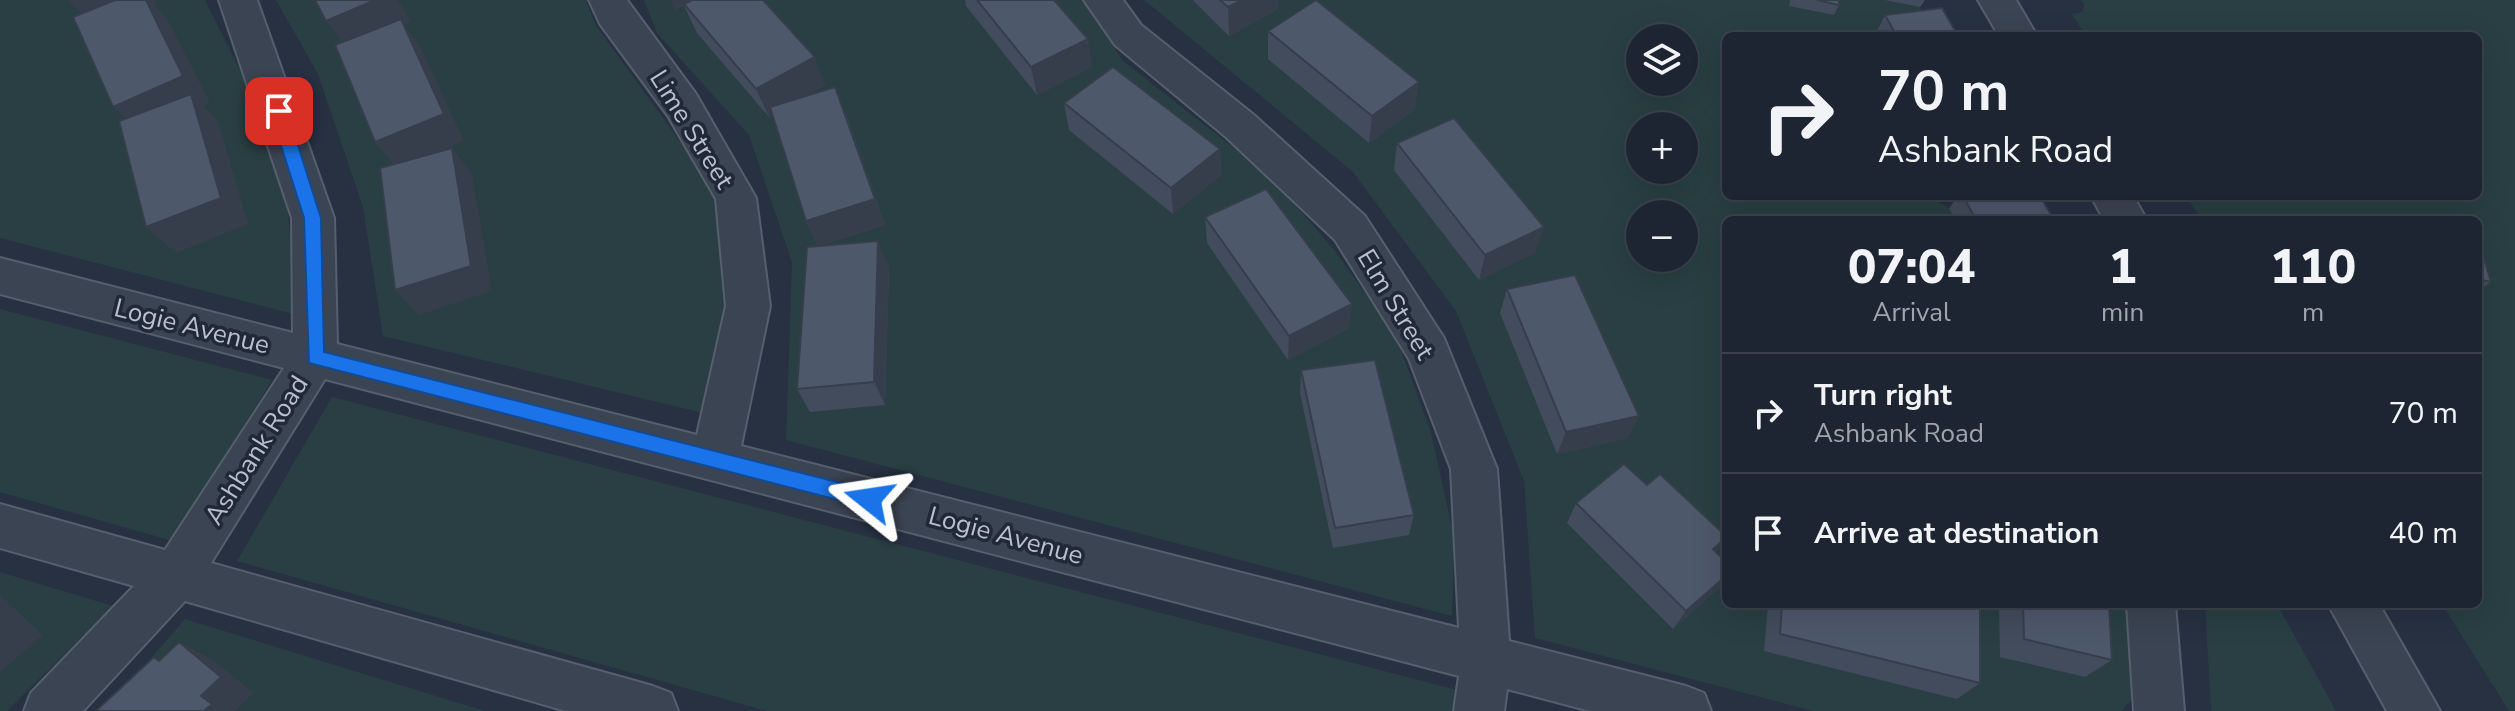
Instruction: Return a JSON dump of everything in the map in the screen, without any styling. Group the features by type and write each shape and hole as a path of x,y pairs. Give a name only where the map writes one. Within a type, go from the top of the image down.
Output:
{"street":[{"name":"Ashbank Road","path":"49,711 175,577 315,357 313,218 238,0"},
{"name":"Lime Street","path":"608,0 613,14 682,105 736,198 748,306 715,459"},
{"name":"Elm Street","path":"1103,0 1128,35 1240,126 1350,228 1428,351 1474,469 1486,661 1479,711"},
{"path":"1997,0 2016,32"},
{"name":"Logie Avenue","path":"0,276 1686,711"},
{"path":"0,526 590,703 653,711"},
{"path":"2151,608 2159,711"},
{"path":"2354,608 2415,711"}],"green space":[{"path":"0,0 205,0 251,92 288,213 297,315 0,238"},
{"path":"276,0 586,0 595,24 718,194 733,306 703,413 383,336 363,207 318,74"},
{"path":"644,0 1082,0 1123,61 1270,176 1335,251 1396,337 1431,432 1454,537 1452,616 786,440 792,262 749,135 657,33"},
{"path":"1144,0 1884,0 1920,7 1932,26 1899,32 1722,32 1722,200 1935,200 1949,208 1953,216 1722,216 1722,608 2128,608 2134,697 2121,711 1813,711 1535,638 1524,481 1456,311 1353,172"},
{"path":"2080,0 2515,0 2515,711 2509,711 2445,608 2482,608 2482,216 2199,216 2189,200 2482,200 2482,32 2083,32 2072,14 2083,12 2084,3"},
{"path":"0,309 272,380 173,541 0,492"},
{"path":"332,397 1457,690 1453,711 767,711 237,561"},
{"path":"0,572 113,606 7,711 0,711"},
{"path":"2205,608 2279,608 2336,711 2211,711"},
{"path":"185,619 485,711 105,711"}],"building":[{"path":"115,0 146,0 183,76 113,107 73,17"},
{"path":"315,0 375,0 326,21"},
{"path":"692,0 763,0 815,57 756,89 684,4"},
{"path":"977,0 1054,0 1088,39 1031,67"},
{"path":"1220,0 1242,0 1228,7"},
{"path":"1316,0 1419,82 1372,116 1268,31"},
{"path":"1817,0 1839,0 1839,5"},
{"path":"1942,8 1956,32 1894,32 1885,15"},
{"path":"401,19 444,114 375,142 335,45"},
{"path":"1113,67 1220,149 1171,188 1064,103"},
{"path":"835,87 875,199 806,221 770,107"},
{"path":"191,94 221,198 146,227 119,121"},
{"path":"1454,118 1544,227 1485,255 1397,143"},
{"path":"452,148 471,266 395,290 380,168"},
{"path":"1266,189 1352,304 1289,336 1205,217"},
{"path":"1965,200 2042,200 2052,216 1974,216"},
{"path":"878,241 874,382 797,389 807,247"},
{"path":"2482,251 2491,282 2482,280"},
{"path":"1575,275 1639,416 1566,432 1507,289"},
{"path":"1375,360 1414,515 1335,528 1301,370"},
{"path":"1624,464 1647,485 1660,474 1722,532 1722,541 1713,549 1722,558 1722,580 1686,611 1576,503"},
{"path":"1782,608 1980,608 1980,683 1780,634"},
{"path":"2023,608 2109,608 2112,660 2024,639"},
{"path":"179,642 221,677 201,696 212,704 204,711 96,711 154,657 159,661"}],"route":[{"path":"279,111 313,218 315,357 869,499"}]}
